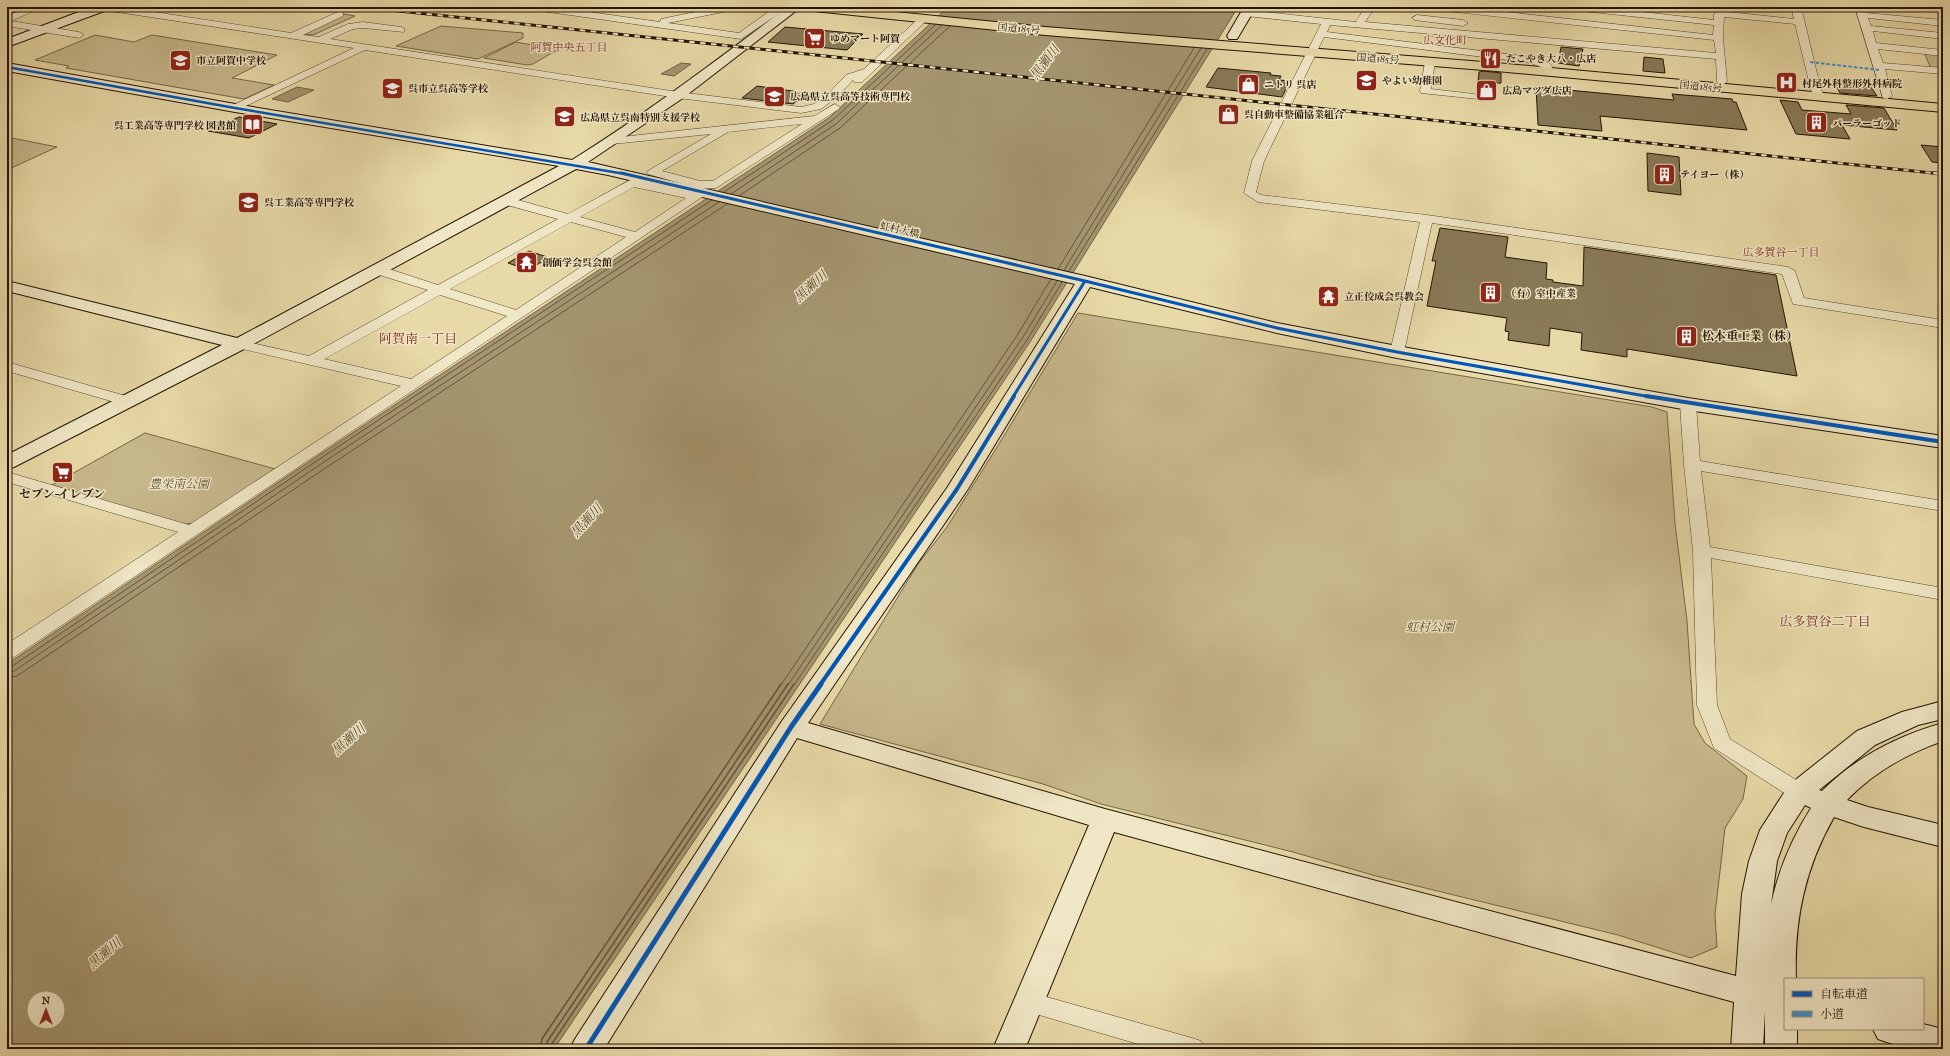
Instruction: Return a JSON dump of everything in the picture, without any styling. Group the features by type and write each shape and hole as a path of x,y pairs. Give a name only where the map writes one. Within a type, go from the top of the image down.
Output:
{"highway":[{"name":"国道185号","path":"814,7 1227,39 1313,50 1430,62 1818,94 1887,96 1943,101"},
{"name":"国道185号","path":"907,7 928,16"},
{"name":"国道185号","path":"1313,50 1376,47 1548,67 1722,82 1943,108"}],"street":[{"path":"7,19 38,7"},
{"path":"7,43 104,7 322,39 678,95 801,110 816,107 833,95 850,78 865,72"},
{"path":"535,7 559,8 620,19 741,36 784,7"},
{"path":"575,12 584,7"},
{"path":"594,15 608,7"},
{"path":"652,23 733,7"},
{"path":"7,463 239,344 508,202 574,164 612,141 678,95 795,7"},
{"path":"1359,25 1370,7"},
{"path":"1411,30 1422,7"},
{"path":"1437,7 1504,14 1605,36 1721,56"},
{"path":"1572,7 1611,9 1720,23"},
{"path":"1715,7 1714,19 1720,23"},
{"path":"1796,7 1818,94"},
{"path":"1605,36 1611,9"},
{"path":"1227,39 1248,10 1309,20 1497,38 1605,36 1718,38"},
{"path":"620,19 632,11"},
{"path":"1887,96 1880,66 1871,45 1861,11 1943,23"},
{"path":"1309,20 1316,12"},
{"path":"294,35 340,14"},
{"path":"1722,82 1721,56 1718,38 1720,23 1719,14 1800,22"},
{"path":"7,653 636,236 832,110 846,98 851,88 865,72 928,16"},
{"path":"1417,18 1499,28 1497,38"},
{"path":"1327,22 1258,161 1250,193 1258,198 1427,219 1788,271 1798,301 1943,324"},
{"path":"7,23 79,36"},
{"path":"322,39 351,26 363,25 401,30"},
{"path":"235,108 413,25"},
{"path":"1867,28 1943,36"},
{"path":"1320,34 1376,47"},
{"path":"1871,45 1943,53"},
{"path":"1430,62 1425,92 1474,97"},
{"path":"1880,66 1943,71"},
{"name":"虹村大橋","path":"7,67 235,108 608,170 706,191 1277,328 1397,352 1688,404 1943,442"},
{"path":"612,141 818,118"},
{"path":"706,191 700,185 652,172 729,128"},
{"path":"312,360 632,183 706,191"},
{"path":"508,202 636,236"},
{"path":"1397,352 1427,219"},
{"path":"378,270 517,315"},
{"path":"586,1049 791,727 958,489 1085,281"},
{"path":"7,286 239,344 413,384"},
{"path":"7,366 128,401"},
{"path":"1688,404 1692,465 1702,551 1707,704 1721,743 1800,792 1828,804 1864,817 1943,836"},
{"path":"1692,465 1943,506"},
{"path":"7,477 192,531"},
{"path":"1702,551 1943,594"},
{"path":"1747,1049 1757,894 1763,861 1774,830 1800,792 1866,738 1911,718 1943,710"},
{"path":"791,727 1105,819 1783,1002"},
{"path":"1781,1049 1783,1002 1782,928 1786,899 1811,830 1831,799 1860,774 1885,757 1921,738 1943,732"},
{"path":"1009,1049 1105,819"},
{"path":"1029,1002 1192,1049"},
{"path":"1893,1030 1943,1043"}],"green space":[{"path":"344,14 355,16 313,35 303,34"},
{"path":"441,26 523,33 523,38 478,59 396,46"},
{"path":"95,35 134,42 152,35 277,55 232,78 274,85 244,99 66,68 69,66 35,60"},
{"path":"516,42 557,50 533,64 527,65 484,58"},
{"path":"1924,52 1943,54 1943,70 1931,69"},
{"path":"7,137 57,147 7,170"},
{"name":"虹村公園","path":"1078,313 1652,407 1667,412 1675,523 1687,621 1694,724 1705,743 1747,776 1743,799 1725,828 1715,914 1717,947 1691,958 1618,935 1376,876 1293,852 1101,804 1043,784 820,724 918,564 947,527"},
{"name":"豊栄南公園","path":"145,433 279,470 200,522 179,525 52,485"}],"water":[{"name":"黒瀬川","path":"948,7 1238,7 1030,342 554,1049 7,1049 7,664 319,455 830,117"},
{"path":"681,63 691,64 674,76 661,74"},
{"path":"297,87 314,90 288,102 272,99"}],"building":[{"name":"ゆめマート阿賀","path":"785,27 863,34 847,50 768,42"},
{"path":"1561,47 1583,49 1579,66 1558,63"},
{"path":"1644,57 1663,59 1665,73 1643,71"},
{"name":"ニトリ 呉店","path":"1218,68 1271,73 1270,75 1281,76 1279,80 1290,81 1282,97 1206,87"},
{"path":"1479,72 1501,73 1501,83 1496,83 1496,98 1480,96 1477,94"},
{"path":"1834,82 1871,87 1877,96 1840,93"},
{"name":"広島県立呉高等技術専門校","path":"757,86 806,93 793,104 742,98"},
{"path":"1536,87 1674,100 1672,94 1732,99 1733,102 1736,102 1747,130 1600,116 1602,131 1538,125"},
{"path":"1780,100 1798,102 1802,110 1851,114 1846,105 1884,108 1897,130 1842,125 1850,139 1796,134"},
{"name":"呉工業高等専門学校 図書館","path":"239,117 277,124 249,138 208,131"},
{"path":"1921,145 1943,147 1943,163 1932,162"},
{"name":"テイヨー（株）","path":"1647,153 1679,157 1681,195 1648,191"},
{"path":"1440,228 1508,237 1505,257 1547,263 1546,279 1553,280 1553,282 1583,286 1584,247 1776,275 1797,376 1627,349 1627,357 1581,350 1582,333 1550,328 1549,346 1508,340 1509,332 1505,331 1507,318 1427,306 1436,261 1432,261"},
{"name":"創価学会呉会館","path":"529,251 547,257 542,259 545,260 528,270 508,263"}],"railway":[{"path":"361,7 1942,174"},
{"path":"1933,173 1943,174"}],"marked path":[{"path":"1810,62 1880,70"}],"cycle path":[{"path":"7,67 235,108 608,170 1085,281"},
{"path":"586,1049 791,727 957,489 1085,281 1277,328 1397,352 1688,404 1943,442"}],"place":[{"name":"ゆめマート阿賀","path":"815,38"},
{"name":"たこやき大八・広店","path":"1491,58"},
{"name":"市立阿賀中学校","path":"180,60"},
{"name":"やよい幼稚園","path":"1367,80"},
{"name":"村尾外科整形外科病院","path":"1787,83"},
{"name":"ニトリ 呉店","path":"1248,84"},
{"name":"呉市立呉高等学校","path":"393,88"},
{"name":"広島マツダ広店","path":"1487,90"},
{"name":"広島県立呉高等技術専門校","path":"774,96"},
{"name":"呉自動車整備協業組合","path":"1229,114"},
{"name":"広島県立呉南特別支援学校","path":"565,117"},
{"name":"パーラーゴッド","path":"1816,123"},
{"name":"呉工業高等専門学校 図書館","path":"252,125"},
{"name":"テイヨー（株）","path":"1664,174"},
{"name":"呉工業高等専門学校","path":"248,202"},
{"name":"創価学会呉会館","path":"526,262"},
{"name":"（有）室中産業","path":"1491,293"},
{"name":"立正佼成会呉教会","path":"1328,296"},
{"name":"松本重工業（株）","path":"1686,336"},
{"name":"セブン-イレブン","path":"62,473"}],"district":[{"name":"広文化町","path":"1445,40"},
{"name":"阿賀中央五丁目","path":"569,47"},
{"name":"広多賀谷一丁目","path":"1781,252"},
{"name":"阿賀南一丁目","path":"418,338"},
{"name":"広多賀谷二丁目","path":"1825,621"}]}
